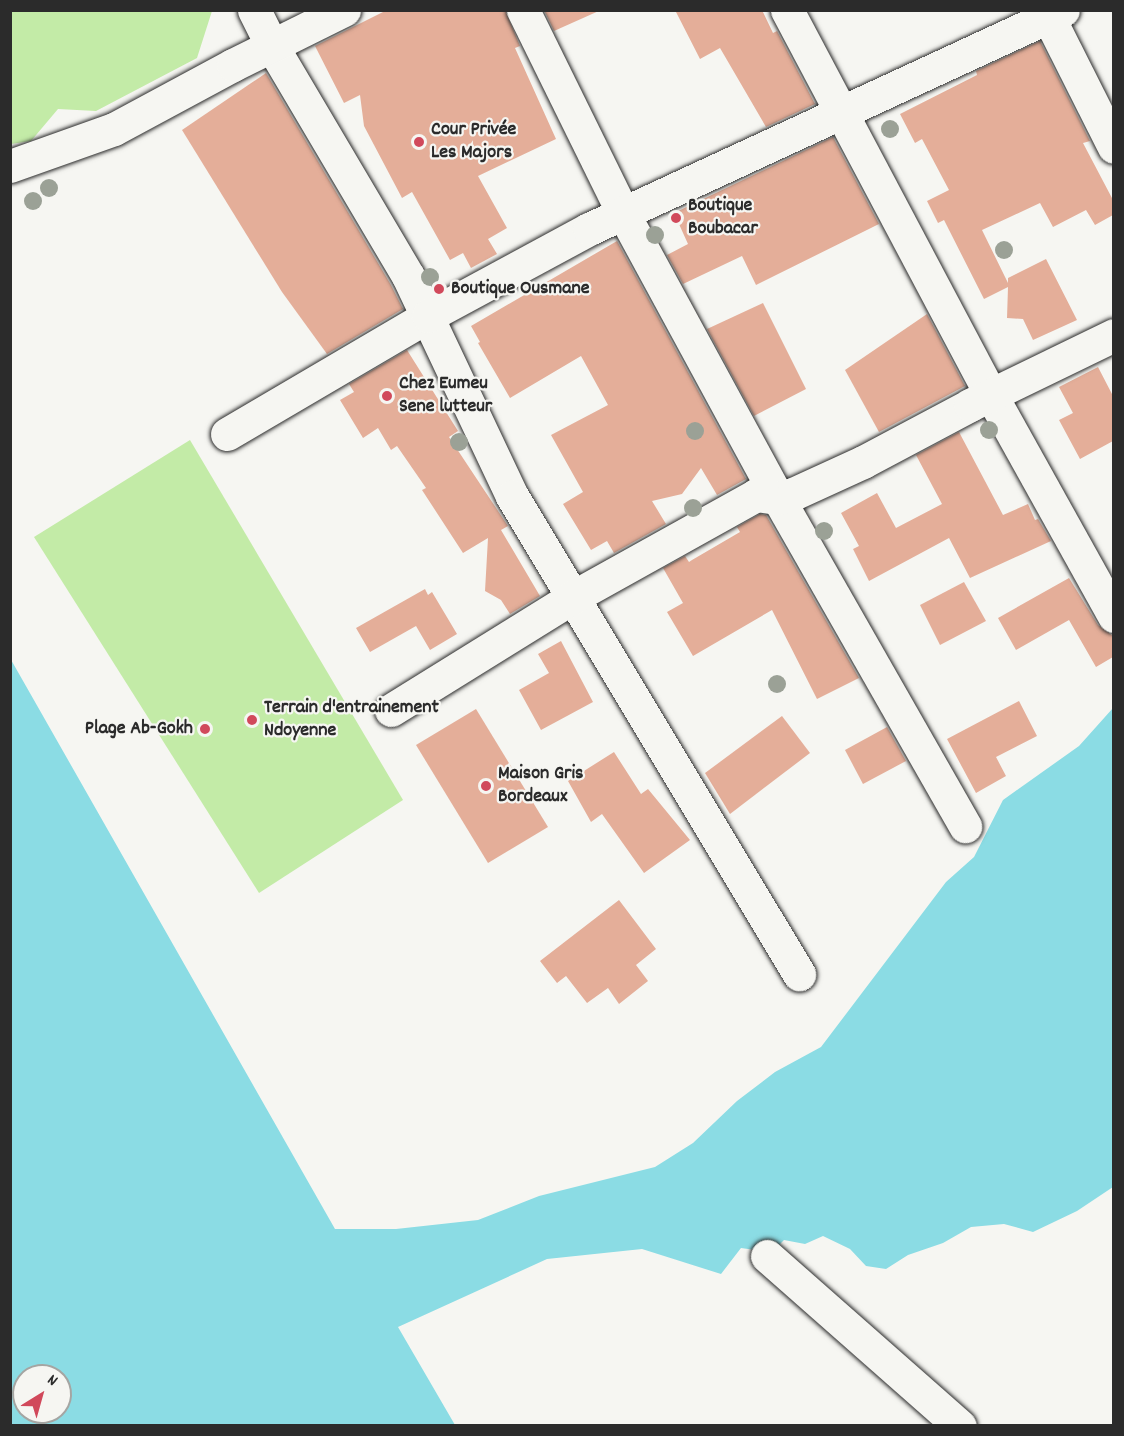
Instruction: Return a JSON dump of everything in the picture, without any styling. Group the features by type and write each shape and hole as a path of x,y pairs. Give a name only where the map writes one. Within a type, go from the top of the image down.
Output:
{"street":[{"path":"254,10 272,46 408,276 507,486 799,974"},
{"path":"10,166 114,129 344,10"},
{"path":"523,10 623,213 778,498 965,826"},
{"path":"787,10 991,395 1113,616"},
{"path":"226,434 428,316 623,213 843,113 1052,13 1113,147"},
{"path":"391,710 573,597 756,495 778,498 793,495 1113,335"},
{"path":"766,1256 960,1425"}],"green space":[{"path":"10,11 212,11 197,58 96,111 58,109 31,141 11,144"},
{"name":"Terrain d'entrainement Ndoyenne","path":"190,440 403,800 259,893 34,537"}],"water":[{"path":"10,658 335,1229 396,1229 478,1220 539,1196 655,1167 693,1143 737,1101 775,1072 821,1047 946,882 974,857 1003,800 1079,746 1113,708 1113,1187 1077,1211 1033,1232 1004,1224 971,1227 943,1243 908,1255 886,1269 866,1266 850,1249 823,1236 805,1244 784,1240 779,1245 784,1254 741,1248 721,1274 642,1249 547,1259 398,1327 455,1425 11,1425"}],"building":[{"path":"387,10 505,10 520,46 515,48 556,139 478,176 507,228 488,239 497,254 471,268 463,253 450,260 412,192 402,198 364,126 360,95 344,103 315,46"},
{"path":"544,10 601,10 554,31"},
{"path":"675,10 762,10 773,33 777,31 815,104 766,127 720,48 700,59"},
{"path":"1040,41 1090,141 1083,143 1113,200 1113,215 1095,225 1086,210 1053,227 1040,203 982,230 1008,283 1008,278 1046,259 1077,320 1033,340 1023,319 1007,318 1008,287 984,299 944,220 938,223 927,201 949,190 922,139 915,143 900,114 977,75 976,71"},
{"path":"266,73 403,309 327,354 282,292 182,130"},
{"path":"833,137 879,224 756,285 742,256 683,284 667,255 688,244 674,213"},
{"path":"617,241 746,479 717,495 701,468 682,494 652,501 666,524 614,553 607,541 591,550 563,504 583,492 551,435 608,405 581,356 510,398 478,343 480,342 471,326"},
{"path":"763,303 806,389 754,416 707,329"},
{"path":"927,314 965,386 879,432 845,370"},
{"path":"407,350 458,431 449,437 508,526 501,530 540,596 510,614 501,600 485,591 488,538 463,553 422,490 426,488 397,446 391,450 378,428 363,438 340,400 354,392 349,384"},
{"path":"1098,367 1113,396 1113,441 1080,459 1059,420 1073,413 1059,387"},
{"path":"959,432 1003,515 1028,504 1035,520 1038,519 1051,541 970,578 949,538 869,581 853,549 859,546 841,513 877,493 896,528 942,504 916,455"},
{"path":"760,514 766,515 859,678 817,699 772,610 693,656 667,612 683,603 663,568 685,556 689,562 740,532 737,527"},
{"path":"1069,578 1098,625 1113,636 1113,657 1096,667 1069,620 1016,650 998,618"},
{"path":"964,582 986,621 940,645 920,605"},
{"path":"425,589 428,595 432,592 457,634 430,650 416,626 370,652 356,628"},
{"path":"561,641 593,702 541,730 519,690 549,673 538,654"},
{"path":"1019,701 1037,736 996,757 1006,776 976,793 947,739"},
{"name":"Maison Gris Bordeaux","path":"476,709 548,827 488,863 416,745"},
{"path":"782,716 810,753 730,814 705,773"},
{"path":"887,727 906,761 863,784 845,750"},
{"path":"614,752 641,794 648,789 690,840 644,873 602,814 591,822 568,781"},
{"path":"619,900 656,949 636,965 648,981 619,1004 608,988 587,1003 566,976 557,983 540,961"}],"place":[{"name":"Cour Privée Les Majors","path":"419,142"},
{"name":"Boutique Boubacar","path":"676,218"},
{"name":"Boutique Ousmane","path":"439,289"},
{"name":"Chez Eumeu Sene lutteur","path":"387,396"},
{"name":"Terrain d'entrainement Ndoyenne","path":"252,720"},
{"name":"Plage Ab-Gokh","path":"205,729"},
{"name":"Maison Gris Bordeaux","path":"486,786"}]}
